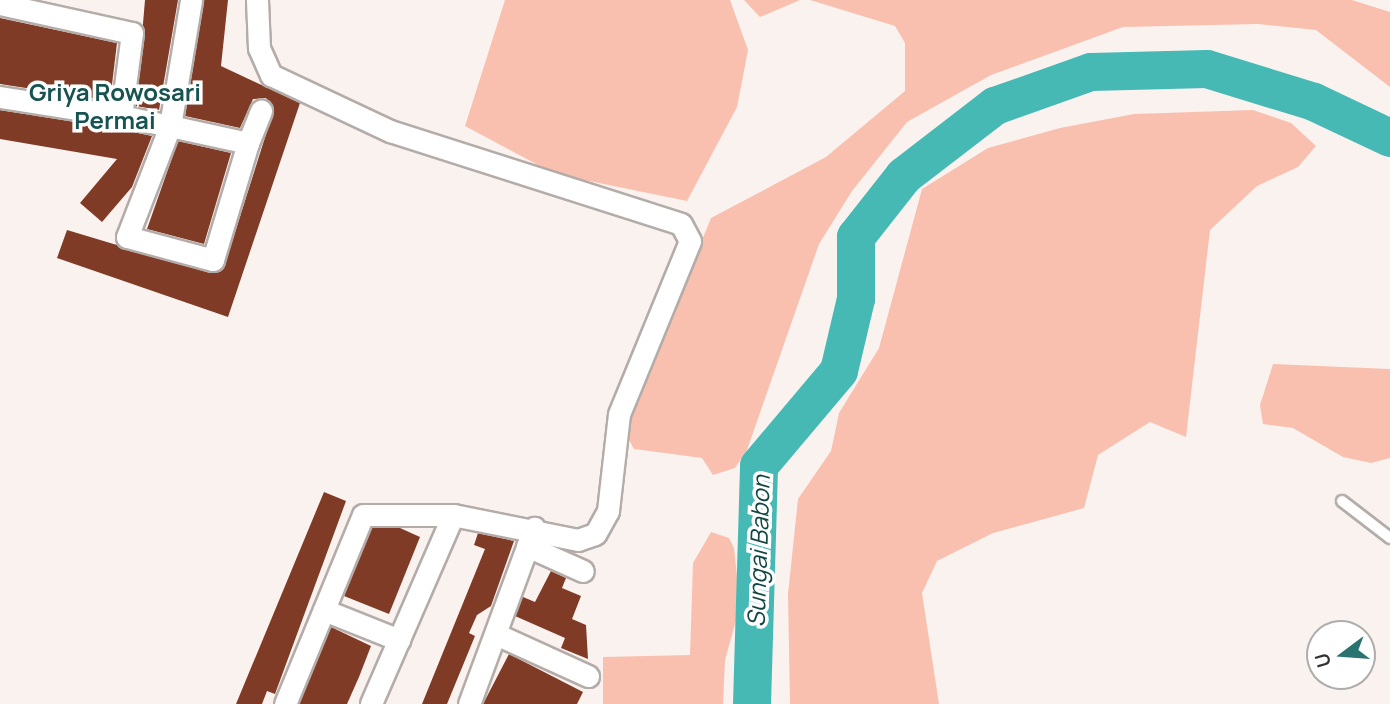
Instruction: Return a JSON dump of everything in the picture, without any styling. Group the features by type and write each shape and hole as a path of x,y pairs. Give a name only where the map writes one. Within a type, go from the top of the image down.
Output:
{"street":[{"path":"191,0 170,126 127,233 137,244 212,260 248,143 261,110"},
{"path":"257,0 259,48 271,75 390,131 681,224 690,241 619,414 608,511 595,534 578,540 531,537 453,515 363,515 285,704"},
{"path":"0,4 132,33 121,116"},
{"path":"0,97 121,116 248,143"},
{"path":"371,704 453,515"},
{"path":"531,537 583,571"},
{"path":"469,704 498,635 531,537"},
{"path":"324,610 399,640"},
{"path":"498,635 588,676"}],"lane":[{"path":"1342,501 1390,538"}],"shaded area":[{"path":"505,0 730,0 748,50 737,107 687,201 555,174 465,126"},
{"path":"744,0 800,0 760,17"},
{"path":"810,0 1352,0 1390,12 1390,87 1316,30 1258,24 1123,27 991,75 907,122 852,191 819,244 747,450 735,468 713,475 702,458 634,449 624,431 711,218 826,157 905,91 905,43 895,26"},
{"path":"1253,110 1291,123 1316,146 1298,167 1257,186 1210,230 1186,437 1150,422 1098,455 1084,508 993,533 937,561 922,593 939,704 790,704 788,594 798,499 831,451 839,413 879,348 922,189 988,148 1060,128 1134,114"},
{"path":"1273,364 1390,369 1390,458 1371,463 1343,457 1293,428 1263,424 1260,405"},
{"path":"711,532 729,538 734,548 740,606 725,660 723,704 603,704 603,657 690,655 693,563"}],"building":[{"path":"145,0 178,0 159,110 136,106"},
{"path":"204,0 228,0 221,66 300,103 228,317 57,258 67,230 210,273 225,264 274,109 266,98 253,99 240,128 185,116"},
{"path":"0,18 117,43 110,101 0,84"},
{"path":"0,110 152,136 132,187 102,222 80,203 117,159 0,139"},
{"path":"178,141 231,153 204,244 147,229"},
{"path":"324,492 346,501 275,694 267,691 262,704 236,704"},
{"path":"372,528 400,528 420,537 389,614 344,596"},
{"path":"478,533 514,541 491,606 477,615 469,633 475,636 447,704 422,704 485,549 474,545"},
{"path":"551,571 566,578 562,588 581,596 572,619 586,625 588,659 561,648 565,638 515,616 523,597 535,602"},
{"path":"331,627 371,646 359,677 347,704 299,704"},
{"path":"509,654 583,692 577,704 483,704"}],"waterway":[{"name":"Sungai Babon","path":"752,704 759,466 839,371 856,299 856,237 904,176 995,106 1091,72 1207,69 1314,102 1390,138"}],"district":[{"name":"Griya Rowosari Permai","path":"115,106"}]}
